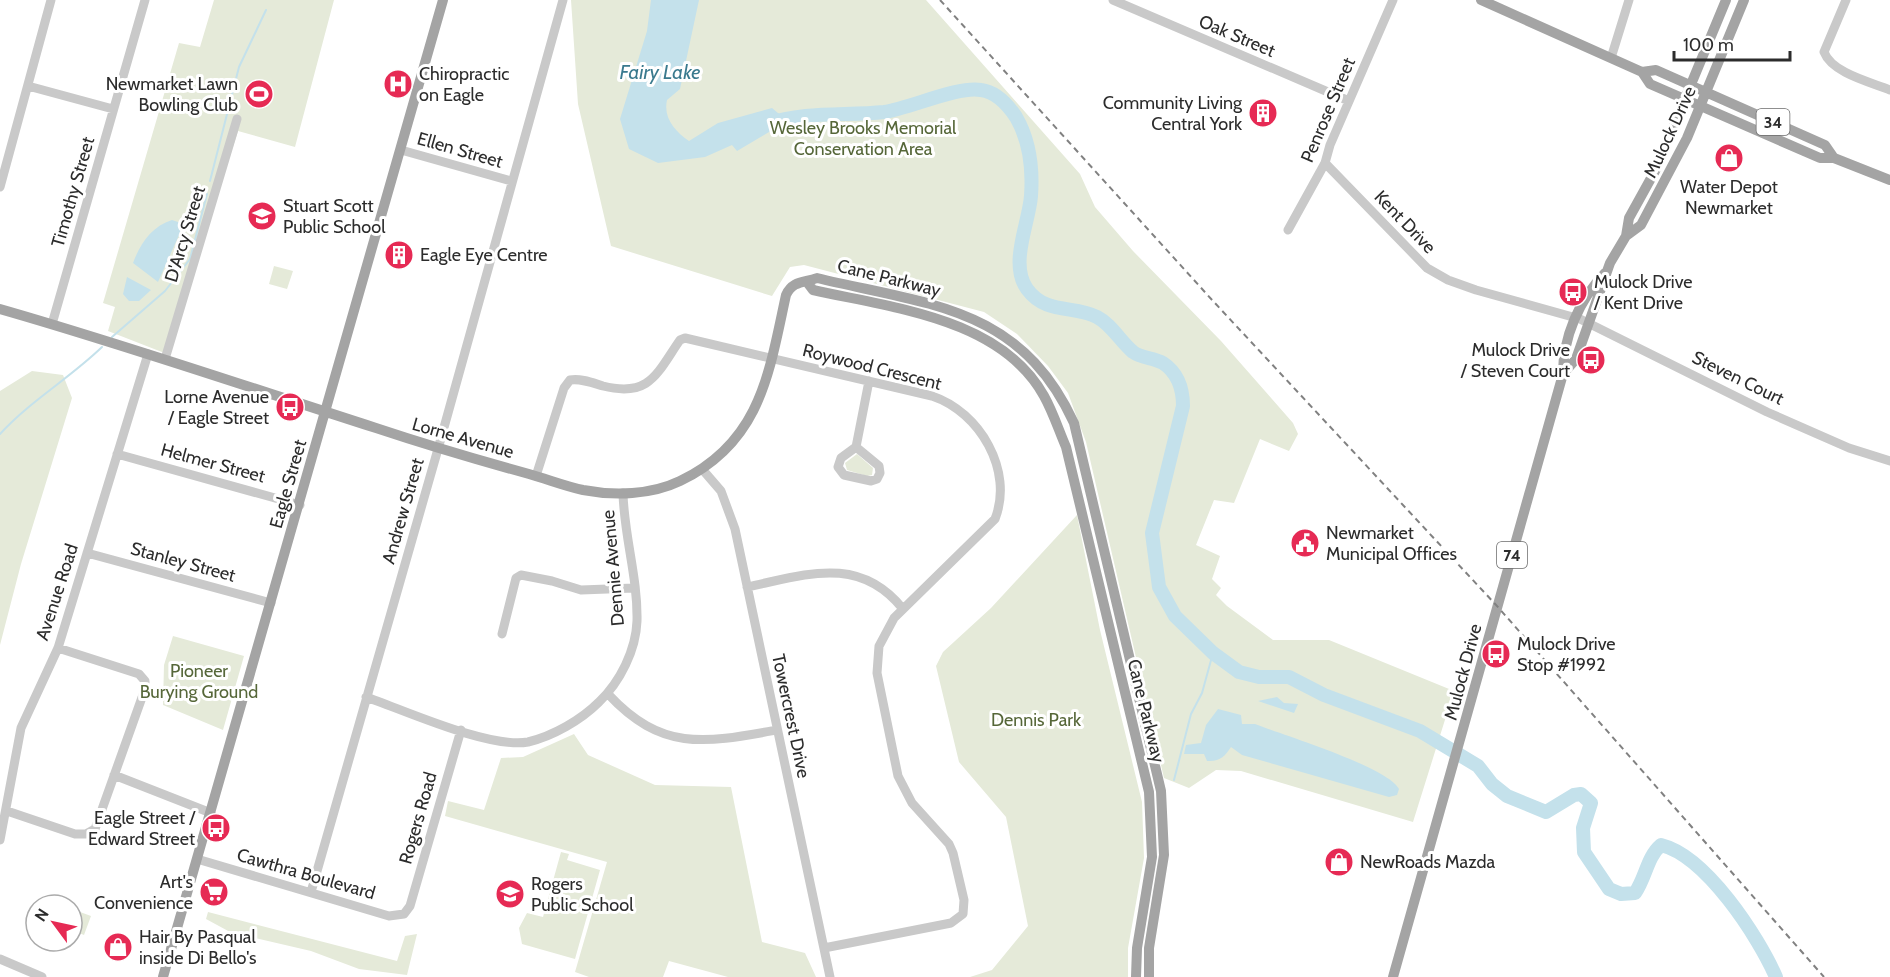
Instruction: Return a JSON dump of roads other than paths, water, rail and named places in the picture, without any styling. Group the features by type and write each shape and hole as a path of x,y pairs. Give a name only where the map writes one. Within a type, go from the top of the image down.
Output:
{"main road":[{"name":"Eagle Street","path":"164,977 443,0"},
{"name":"34","path":"1480,0 1642,72 1650,84 1685,101 1820,158 1834,158 1890,180"},
{"name":"Mulock Drive","path":"1626,237 1629,218 1655,171 1726,0"},
{"name":"Mulock Drive","path":"1563,374 1576,359 1605,273 1626,237 1641,225 1667,179 1701,107 1744,0"},
{"name":"34","path":"1642,72 1656,70 1825,145 1834,158"},
{"name":"Mulock Drive","path":"1393,977 1563,374 1563,355 1575,318 1589,288 1605,273"},
{"name":"Cane Parkway","path":"1136,977 1137,948 1152,857 1149,792 1066,447 1044,396 1028,374 986,339 963,327 813,290 807,282 817,278 960,312 992,327 1020,346 1043,370 1061,395 1074,423 1161,791 1164,855 1149,948 1149,977"},
{"name":"Lorne Avenue","path":"0,309 165,359 438,449 584,490 622,494 655,490 702,469 738,436 751,418 768,378 786,295 793,285 807,282"}],"street":[{"name":"Timothy Street","path":"52,324 145,0"},
{"name":"Andrew Street","path":"311,892 563,0"},
{"name":"Oak Street","path":"1113,0 1349,101"},
{"name":"Penrose Street","path":"1288,230 1325,163 1393,0"},
{"path":"1611,58 1629,0"},
{"path":"1846,0 1824,52 1827,60 1890,90"},
{"path":"0,187 28,86 48,1"},
{"path":"28,86 113,109"},
{"name":"D'Arcy Street","path":"165,359 237,119"},
{"name":"Ellen Street","path":"401,150 511,181"},
{"name":"Kent Drive","path":"1325,163 1427,268 1476,290 1575,318"},
{"name":"Steven Court","path":"1575,318 1767,412 1849,448 1890,461"},
{"name":"Roywood Crescent","path":"536,476 564,388 570,380 618,390 634,389 655,377 665,366 680,340 685,338 932,396 961,411 978,428 988,445 1000,482 1000,505 989,527 903,609 888,627 879,646 877,660 879,686 900,785 949,844 965,907 960,918 951,923 824,948"},
{"name":"Avenue Road","path":"0,840 21,728 58,648 148,354"},
{"path":"856,447 879,466 880,473 877,479 868,480 839,472 839,461 856,447 869,381"},
{"name":"Helmer Street","path":"117,454 300,505"},
{"name":"Towercrest Drive","path":"702,469 721,491 730,511 830,977"},
{"name":"Dennie Avenue","path":"366,697 482,737 528,742 562,728 583,715 608,694 632,650 637,620 622,494"},
{"name":"Stanley Street","path":"87,553 271,603"},
{"path":"747,587 818,572 846,573 866,579 882,589 903,609"},
{"path":"502,634 516,578 521,575 581,590 634,588"},
{"path":"7,812 75,834 86,834 94,829 145,689 145,681 139,674 58,648"},
{"path":"608,694 626,713 656,730 685,741 732,738 777,730"},
{"name":"Rogers Road","path":"404,914 410,906 461,730"},
{"path":"114,775 211,813"},
{"name":"Cawthra Boulevard","path":"197,859 389,916 404,914"},
{"path":"0,959 42,977"}],"water":[{"name":"Fairy Lake","path":"651,0 699,0 680,89 667,100 667,113 671,124 679,133 689,141 718,123 772,108 784,118 774,129 737,151 732,145 705,157 658,163 629,149 620,119 647,31"},
{"path":"172,220 184,224 158,282 133,263 139,249 153,231"},
{"path":"127,277 151,290 139,301 129,301 123,294"},
{"path":"1277,697 1284,703 1298,704 1294,713 1258,701"},
{"path":"1218,709 1241,715 1242,724 1255,724 1333,752 1376,771 1391,780 1399,789 1397,795 1389,797 1242,755 1231,747 1224,756 1215,760 1207,761 1204,754 1184,754 1186,745 1201,743 1206,725"}],"waterway":[{"path":"210,181 239,67 266,10"},
{"path":"767,124 796,117 884,112 960,91 987,91 1002,100 1013,112 1021,126 1030,155 1030,207 1020,256 1022,279 1027,289 1043,303 1088,313 1102,320 1133,352 1159,361 1168,367 1181,388 1183,406 1152,533 1159,587 1175,616 1213,653 1239,672 1259,677 1289,677 1324,695 1420,731 1478,766 1492,784 1507,796 1546,812 1574,795 1581,794 1591,803 1583,828 1584,852 1609,889 1621,894 1635,893 1653,855 1661,845 1678,852 1695,864 1729,900 1757,941 1776,977"},
{"path":"112,337 165,291 190,259 207,194"},
{"path":"0,434 24,411 102,347"},
{"path":"1174,780 1191,714 1202,693 1213,653"}],"railway":[{"path":"940,0 1213,301 1497,606 1824,977"}],"place":[{"name":"Chiropractic on Eagle","path":"398,84"},
{"name":"Newmarket Lawn Bowling Club","path":"259,94"},
{"name":"Community Living Central York","path":"1263,113"},
{"name":"Water Depot Newmarket","path":"1729,158"},
{"name":"Stuart Scott Public School","path":"262,216"},
{"name":"Eagle Eye Centre","path":"399,255"},
{"name":"Mulock Drive / Kent Drive","path":"1573,292"},
{"name":"Mulock Drive / Steven Court","path":"1591,360"},
{"name":"Lorne Avenue / Eagle Street","path":"290,407"},
{"name":"Newmarket Municipal Offices","path":"1305,543"},
{"name":"Mulock Drive Stop #1992","path":"1496,654"},
{"name":"Eagle Street / Edward Street","path":"216,828"},
{"name":"NewRoads Mazda","path":"1339,862"},
{"name":"Art's Convenience","path":"214,892"},
{"name":"Rogers Public School","path":"510,894"},
{"name":"Hair By Pasqual inside Di Bello's","path":"118,947"}],"park label":[{"name":"Wesley Brooks Memorial Conservation Area","path":"863,138"},
{"name":"Pioneer Burying Ground","path":"199,681"},
{"name":"Dennis Park","path":"1036,720"}]}
